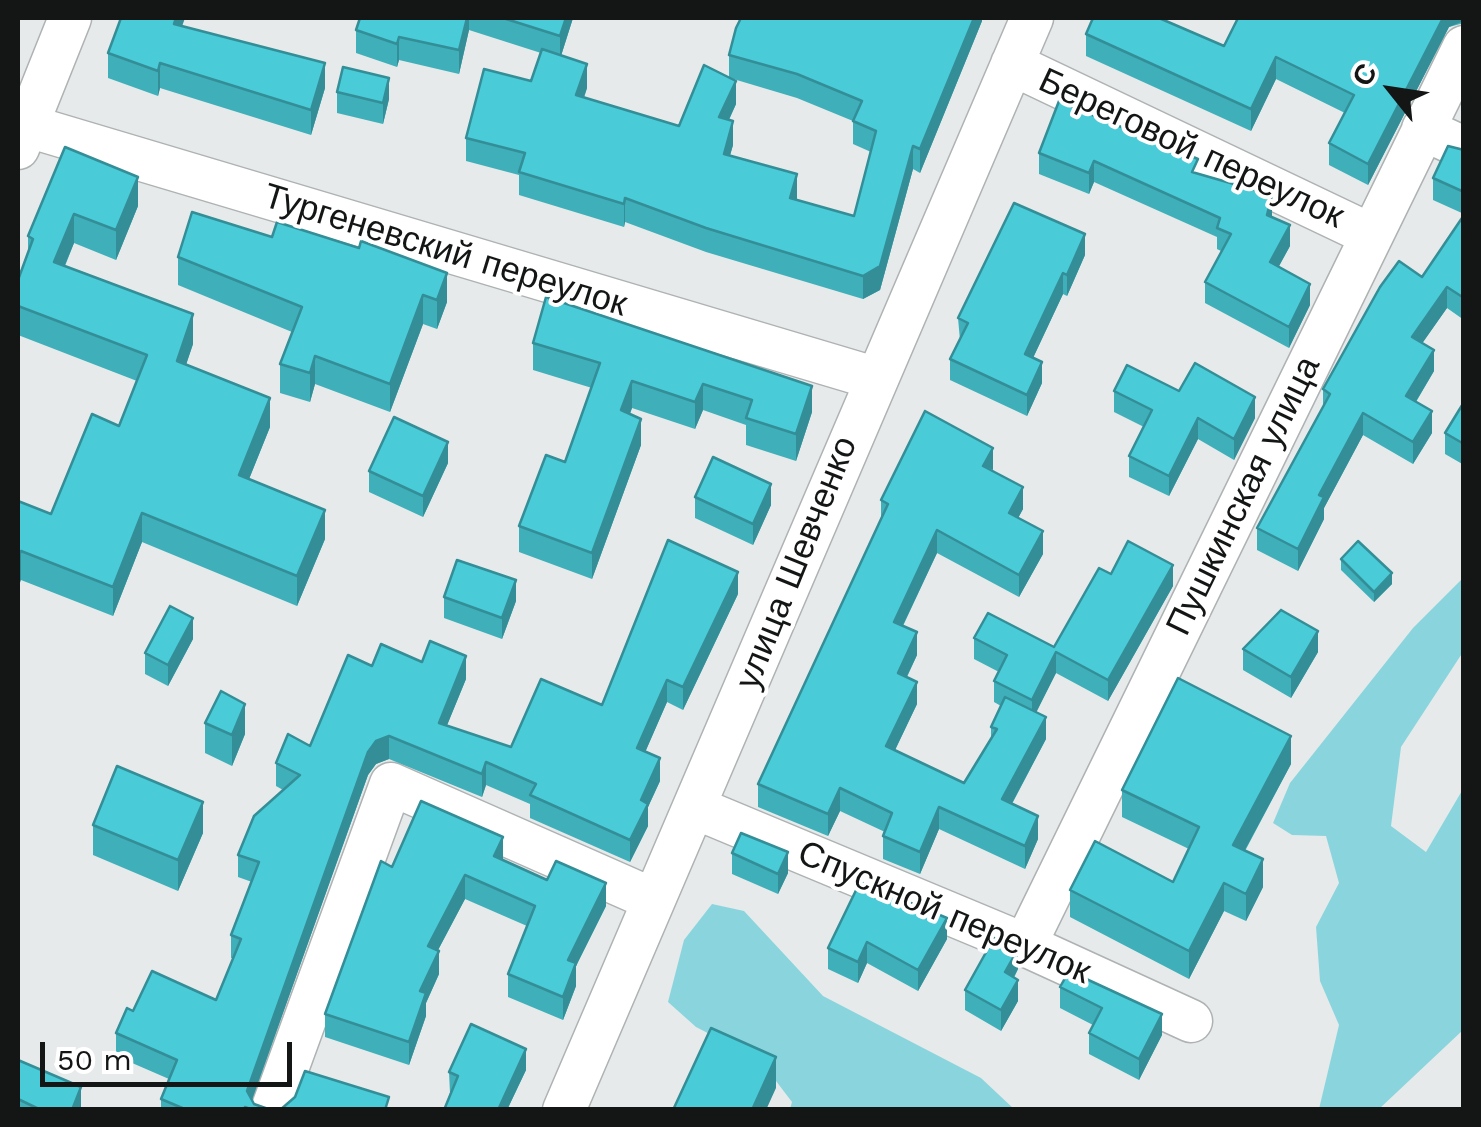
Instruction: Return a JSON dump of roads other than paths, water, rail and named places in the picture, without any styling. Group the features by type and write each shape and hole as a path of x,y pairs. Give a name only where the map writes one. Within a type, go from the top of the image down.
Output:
{"street":[{"path":"21,133 70,18"},
{"name":"улица Шевченко","path":"564,1110 696,808 874,378 1032,18"},
{"name":"Пушкинская улица","path":"1025,945 1464,47"},
{"name":"Береговой переулок","path":"1012,64 1371,235"},
{"path":"1424,129 1464,148"},
{"name":"Тургеневский переулок","path":"21,133 874,378"},
{"path":"272,1110 391,784 654,900"},
{"name":"Спускной переулок","path":"696,808 1025,945 1191,1021"}]}
